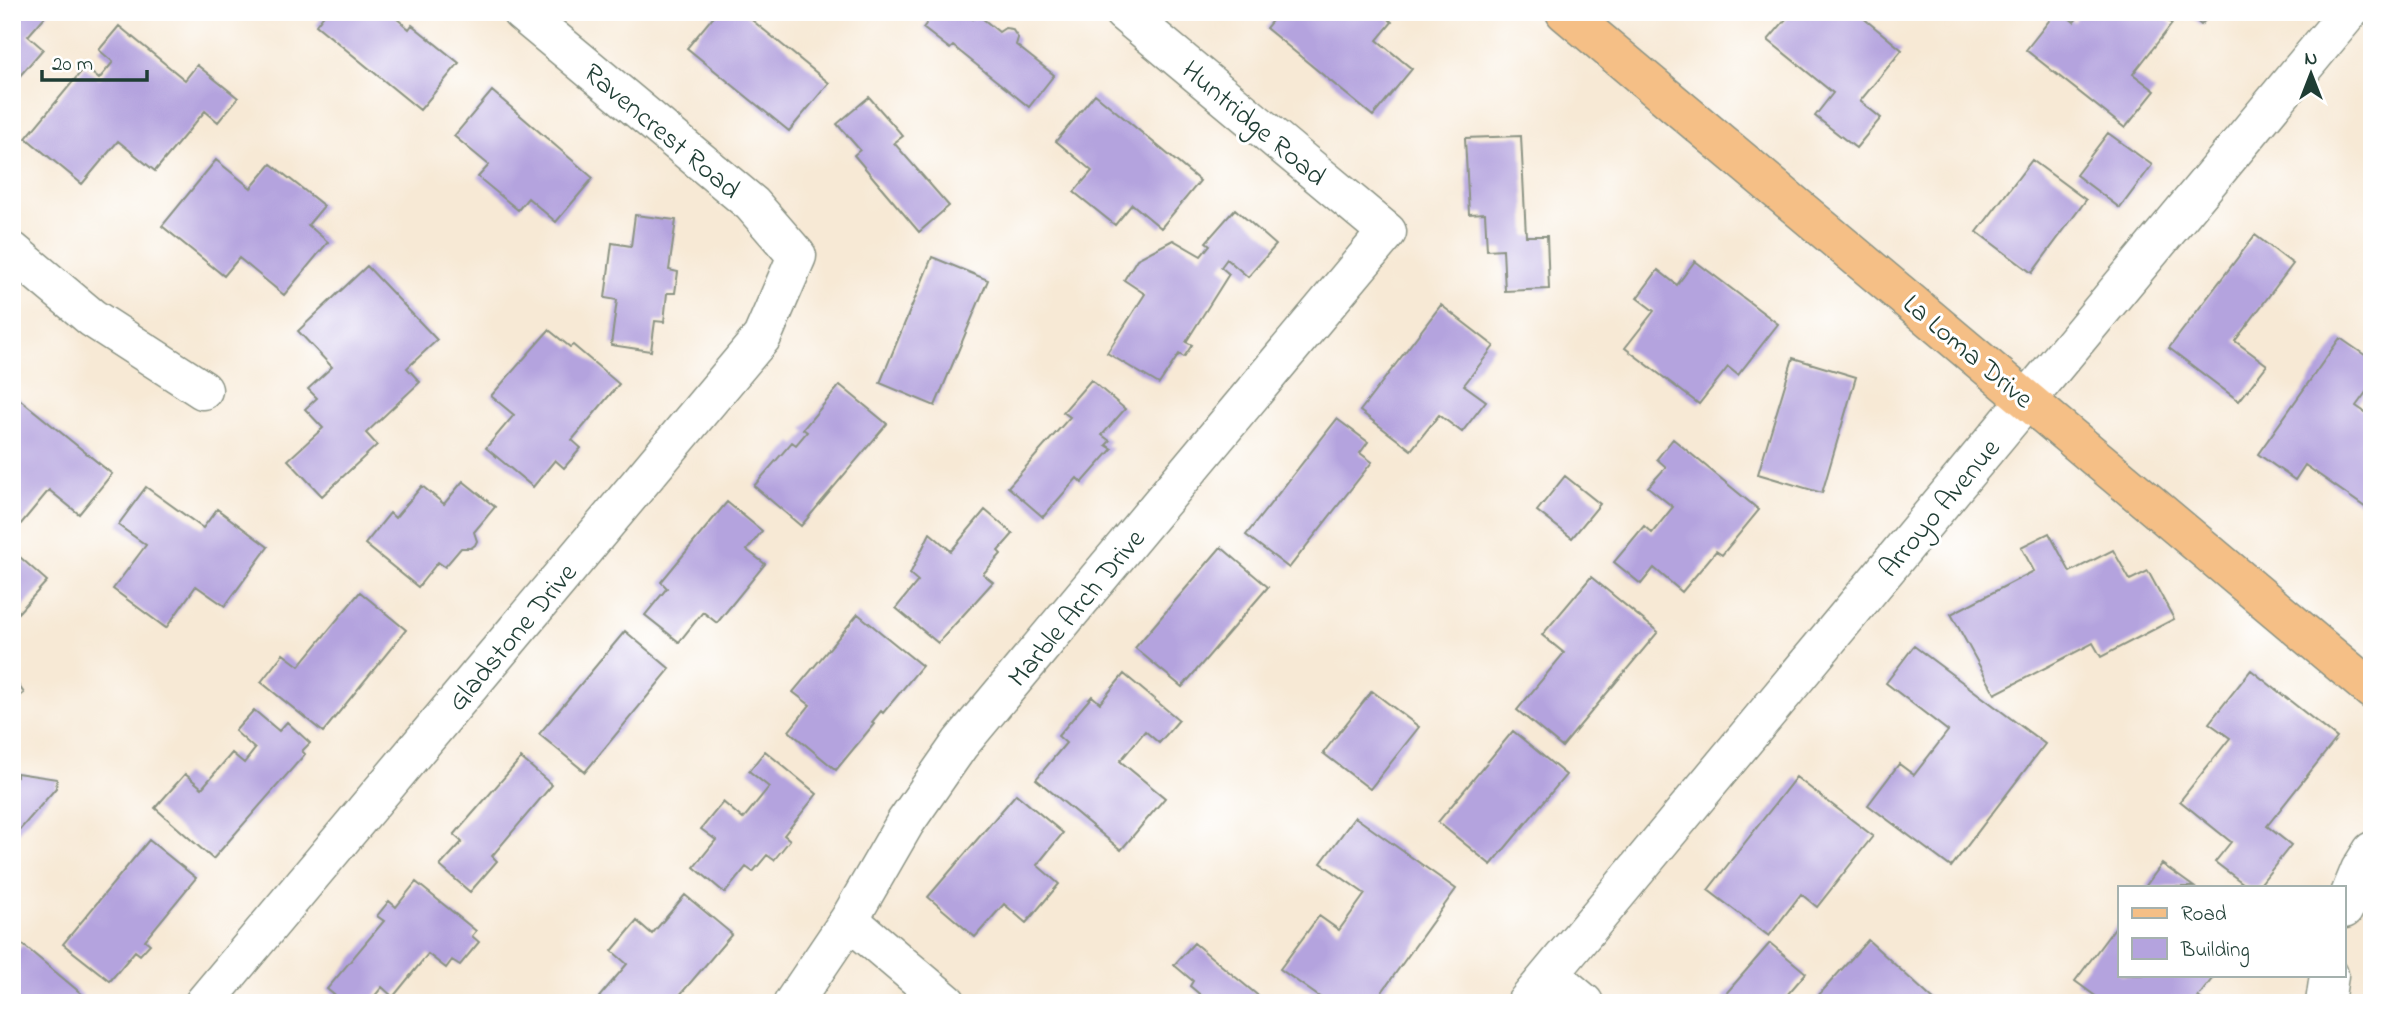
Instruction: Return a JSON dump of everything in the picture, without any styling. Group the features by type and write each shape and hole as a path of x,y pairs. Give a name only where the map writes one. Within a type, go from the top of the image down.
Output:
{"main road":[{"name":"La Loma Drive","path":"1565,12 2372,690"}],"street":[{"name":"Ravencrest Road","path":"522,12 752,204 797,256"},
{"name":"Huntridge Road","path":"1123,12 1387,232"},
{"name":"Arroyo Avenue","path":"1539,989 2349,12"},
{"name":"Marble Arch Drive","path":"793,1003 849,920 905,823 960,744 1387,232"},
{"path":"12,251 92,318 203,390"},
{"name":"Gladstone Drive","path":"204,1003 762,337 797,256"},
{"path":"2346,904 2360,870 2372,851"},
{"path":"849,920 947,1003"},
{"path":"2325,1003 2329,976"},
{"path":"1539,989 1584,1003"}],"building":[{"path":"12,12 49,12 28,36 43,49 12,85"},
{"path":"326,12 397,12 399,15 396,18 409,29 412,25 459,63 420,110 316,25"},
{"path":"717,12 742,12 829,83 789,131 687,48"},
{"path":"935,12 964,12 973,19 977,14 999,32 1005,28 1012,29 1018,38 1016,45 1054,75 1029,107 953,46 950,49 923,28"},
{"path":"1279,12 1381,12 1392,22 1377,40 1412,69 1373,116 1266,28"},
{"path":"1792,12 1856,12 1902,50 1860,101 1881,118 1856,148 1815,116 1833,93 1768,40"},
{"path":"2056,12 2062,12 2074,22 2082,12 2157,12 2172,24 2133,74 2155,91 2125,128 2026,50"},
{"path":"2187,12 2212,12 2201,25"},
{"path":"119,26 185,80 197,65 238,98 218,122 205,111 155,171 118,141 82,184 26,138 85,67 99,79 113,62 99,50"},
{"path":"492,91 593,178 556,222 528,198 518,210 478,177 489,165 454,136"},
{"path":"1095,94 1200,181 1161,228 1132,204 1115,225 1074,192 1092,171 1056,141"},
{"path":"869,97 903,136 894,143 949,206 919,232 854,155 860,150 837,124"},
{"path":"2108,133 2152,165 2120,208 2076,175"},
{"path":"1521,136 1526,236 1547,236 1549,289 1505,291 1503,249 1487,250 1485,213 1469,214 1465,138"},
{"path":"216,160 251,188 271,164 324,206 308,225 328,242 284,295 239,258 224,276 162,226"},
{"path":"2032,160 2086,200 2032,273 1977,232"},
{"path":"1235,209 1276,245 1248,277 1227,259 1221,267 1229,274 1186,342 1192,345 1184,357 1179,354 1159,384 1107,353 1145,294 1124,280 1137,259 1173,240 1201,256 1210,245 1206,242"},
{"path":"635,215 676,220 669,270 678,272 675,293 667,293 664,322 655,321 651,351 611,345 617,300 605,298 612,243 631,246"},
{"path":"2255,235 2293,264 2235,341 2267,365 2239,401 2169,348"},
{"path":"932,257 988,280 935,406 880,383"},
{"path":"1695,261 1778,324 1738,375 1728,367 1699,404 1625,348 1654,311 1637,298 1658,270 1677,285"},
{"path":"367,266 437,340 407,368 420,382 366,433 377,445 322,496 288,460 323,428 305,409 317,398 308,389 332,367 298,331"},
{"path":"1441,305 1494,346 1464,385 1486,401 1462,432 1439,415 1411,450 1360,411"},
{"path":"549,330 570,347 573,345 619,384 572,440 581,448 564,468 555,460 533,487 486,448 514,415 491,396"},
{"path":"2340,338 2372,360 2372,384 2356,406 2372,417 2372,512 2305,465 2295,480 2258,454"},
{"path":"1793,358 1856,377 1822,493 1758,474"},
{"path":"1091,380 1125,409 1102,435 1110,441 1106,445 1112,449 1082,483 1077,478 1043,517 1008,487 1070,417 1063,412"},
{"path":"840,385 887,424 801,526 754,486 792,442 796,445 807,432 803,429"},
{"path":"12,393 112,474 79,514 49,490 20,525 12,518"},
{"path":"1337,419 1368,442 1360,453 1372,462 1289,568 1246,535"},
{"path":"1673,439 1759,510 1722,555 1716,551 1682,592 1654,568 1641,584 1614,562 1644,526 1652,533 1673,507 1648,487 1666,467 1657,459"},
{"path":"1565,476 1600,504 1572,538 1537,511"},
{"path":"463,481 495,507 474,532 477,541 475,545 461,548 445,567 438,562 418,587 365,544 390,513 395,518 422,486 444,504"},
{"path":"146,487 203,528 217,509 268,547 225,606 196,586 166,628 113,589 146,545 118,525"},
{"path":"727,502 762,531 747,550 765,564 717,623 703,612 679,642 645,615 667,588 661,582"},
{"path":"985,510 1013,534 998,551 1001,554 983,574 993,582 938,643 896,608 918,581 910,574 930,533 951,551"},
{"path":"2049,533 2070,572 2113,550 2130,580 2148,571 2174,619 2101,657 2093,643 1995,694 1951,614 2034,571 2021,547"},
{"path":"1221,547 1268,587 1182,687 1135,648"},
{"path":"12,550 47,581 18,613 12,607"},
{"path":"1591,577 1658,632 1562,747 1517,710 1564,653 1542,635"},
{"path":"360,592 406,630 323,732 261,682 283,654 299,666"},
{"path":"858,614 922,666 883,713 881,711 872,722 874,724 836,770 789,731 810,705 793,692"},
{"path":"625,631 670,669 585,772 539,734"},
{"path":"1914,646 2045,744 1951,867 1868,805 1899,764 1914,775 1948,731 1886,683"},
{"path":"2251,670 2337,738 2267,826 2291,845 2259,886 2247,886 2215,862 2231,842 2180,801 2230,738 2209,723"},
{"path":"1124,674 1179,720 1159,743 1145,731 1120,761 1165,798 1121,850 1036,779 1066,743 1058,736 1092,696 1100,703"},
{"path":"12,676 24,693 12,702"},
{"path":"1372,691 1419,727 1370,789 1323,753"},
{"path":"254,710 279,731 287,722 310,743 302,751 305,754 213,859 155,808 185,774 202,788 232,753 244,763 255,749 235,731"},
{"path":"1513,731 1566,775 1491,865 1438,822"},
{"path":"765,751 817,794 784,835 790,840 774,860 767,855 753,872 746,867 725,893 694,867 716,840 701,829 723,802 743,819 769,787 749,771"},
{"path":"521,758 552,785 492,856 497,861 470,892 440,866 462,842 454,835"},
{"path":"17,773 57,779 56,788 17,833 12,833 12,776 17,777"},
{"path":"1796,777 1873,836 1817,907 1801,894 1769,936 1708,890"},
{"path":"1016,794 1063,833 1037,865 1059,884 1026,923 1004,904 975,937 928,897"},
{"path":"1355,817 1456,889 1377,999 1383,1003 1328,1003 1280,969 1319,916 1339,930 1365,894 1321,863"},
{"path":"149,840 196,878 145,940 150,944 140,955 135,951 110,981 63,944"},
{"path":"2162,864 2193,886 2146,886"},
{"path":"416,882 476,931 472,936 479,942 460,965 452,960 446,968 428,954 393,997 382,987 369,1003 344,1003 327,989 384,921 377,916 389,901 396,907"},
{"path":"685,895 732,934 673,1003 607,1003 599,997 627,964 612,951 637,921 652,934"},
{"path":"2118,924 2118,976 2214,976 2198,997 2207,1003 2105,1003 2075,981"},
{"path":"1868,940 1937,1003 1824,1003 1817,997"},
{"path":"1194,943 1267,1003 1210,1003 1190,986 1193,981 1174,965"},
{"path":"1770,943 1806,973 1780,1003 1729,1003 1723,997"},
{"path":"22,944 83,995 77,1003 12,1003 12,956"}]}
